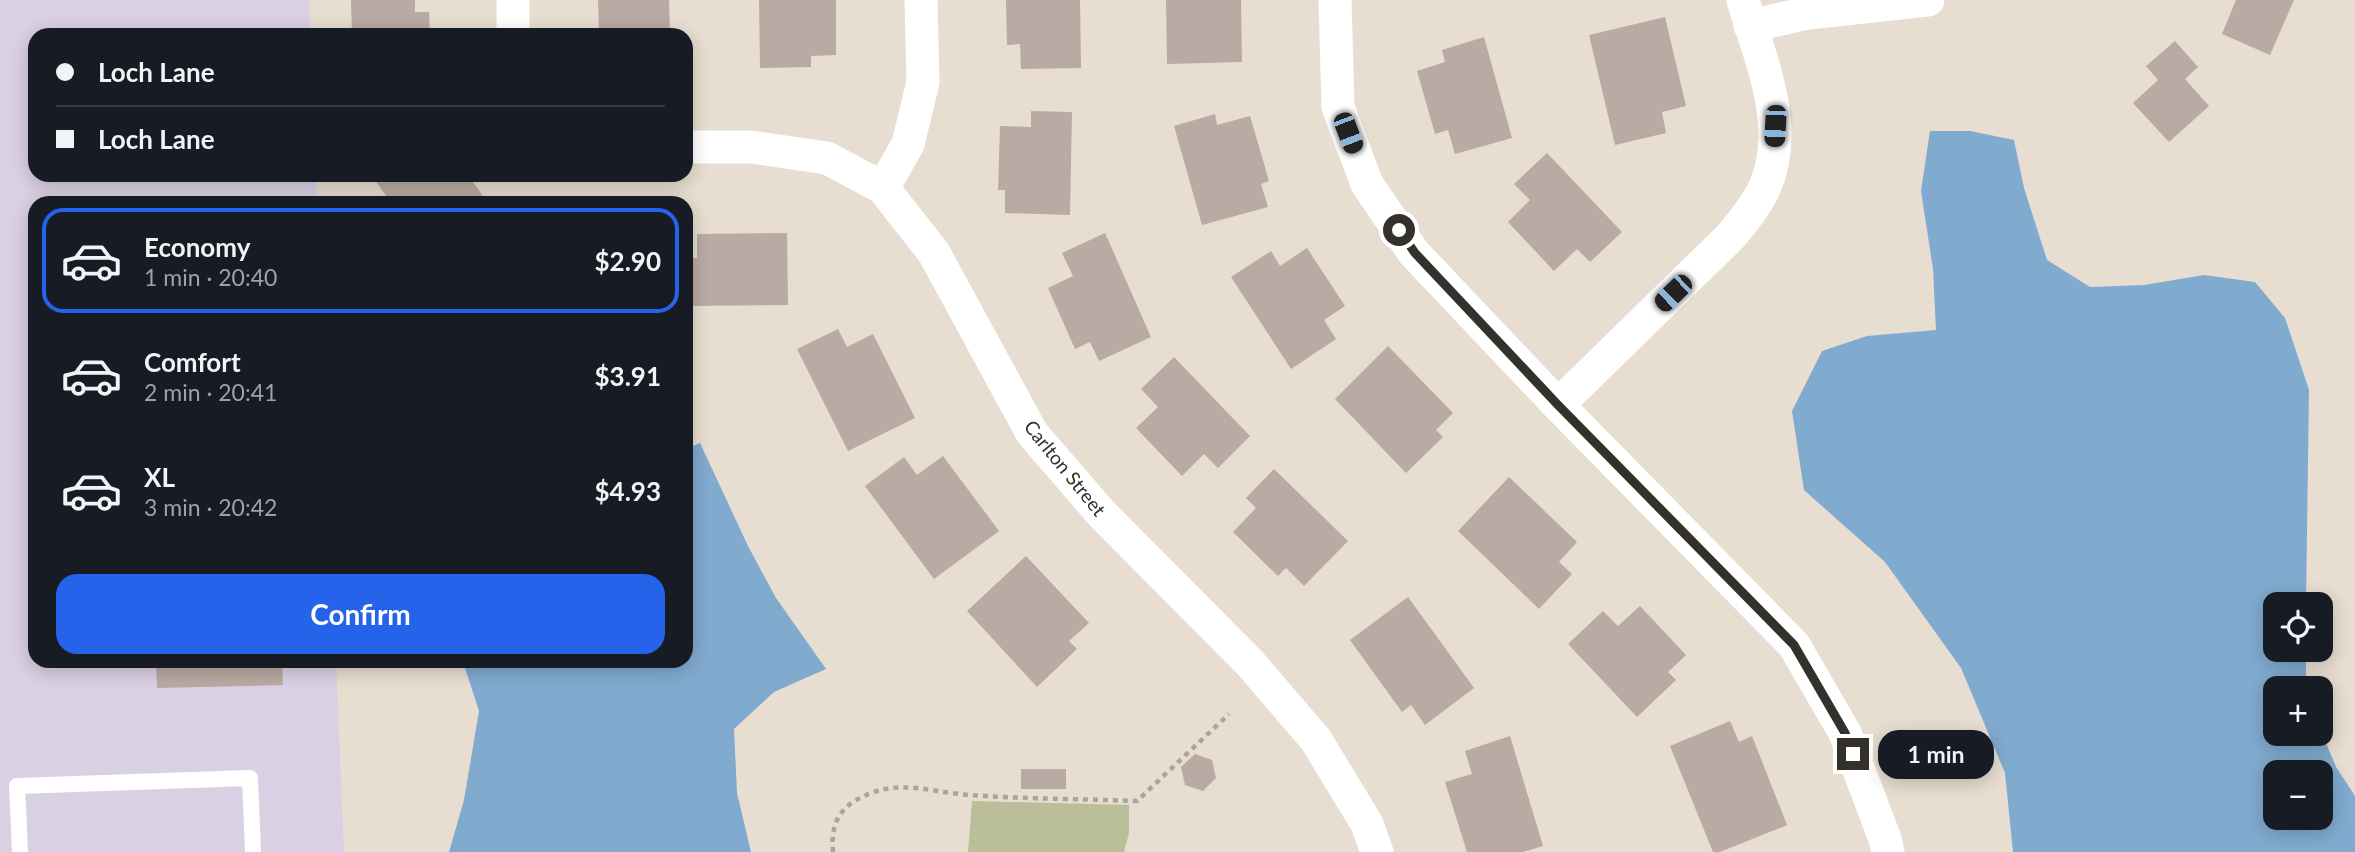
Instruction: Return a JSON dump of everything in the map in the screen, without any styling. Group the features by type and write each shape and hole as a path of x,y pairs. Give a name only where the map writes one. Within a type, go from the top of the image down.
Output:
{"street":[{"path":"513,0 513,28"},
{"path":"883,188 908,144 923,82 921,0"},
{"path":"1335,0 1338,107 1367,184 1415,253 1558,405 1794,645 1845,733 1888,852"},
{"path":"1558,405 1730,237 1749,214 1764,188 1773,162 1773,101 1747,13 1808,13 1928,0"},
{"name":"Carlton Street","path":"693,147 751,147 827,158 883,188 934,253 1032,433 1101,513 1250,663 1316,740 1367,824 1377,852"}],"lane":[{"path":"19,852 18,786 250,778 253,852"}],"path":[{"path":"833,852 835,821 846,807 874,792 899,787 969,795 1138,801 1229,714"}],"shaded area":[{"path":"0,0 309,0 311,28 28,28 28,182 316,182 317,196 28,196 28,668 336,668 344,852 0,852"}],"green space":[{"path":"972,801 1129,805 1129,833 1124,852 968,852"}],"water":[{"path":"1930,131 1970,131 2014,140 2024,188 2047,260 2090,287 2144,285 2204,275 2255,282 2285,318 2309,390 2306,592 2263,592 2263,662 2306,662 2306,676 2263,676 2263,746 2327,746 2336,767 2355,796 2355,852 2013,852 2005,773 1961,668 1885,562 1804,490 1792,411 1822,351 1867,336 1936,330 1933,269 1921,191"},
{"path":"700,443 748,546 776,598 826,669 774,692 734,729 737,793 751,852 449,852 464,800 479,711 465,668 693,668 693,446"}],"building":[{"path":"351,0 415,0 415,12 429,12 430,28 352,28"},
{"path":"598,0 669,0 670,28 599,28"},
{"path":"759,0 836,0 836,55 811,56 811,67 760,68"},
{"path":"1006,0 1080,0 1081,68 1021,69 1020,44 1007,45"},
{"path":"1166,0 1241,0 1242,62 1167,64"},
{"path":"2236,0 2294,0 2270,55 2222,34"},
{"path":"1665,17 1686,106 1662,112 1666,133 1615,145 1589,35"},
{"path":"1484,37 1512,138 1455,154 1448,130 1435,134 1417,71 1445,62 1442,50"},
{"path":"2175,41 2198,67 2185,79 2209,106 2169,142 2133,103 2158,80 2146,66"},
{"path":"1031,111 1072,112 1070,215 1005,213 1005,190 998,190 1000,126 1031,127"},
{"path":"1215,114 1217,125 1250,116 1269,181 1261,184 1268,207 1202,225 1174,126"},
{"path":"1547,153 1622,232 1590,262 1577,249 1554,271 1508,222 1530,200 1514,184"},
{"path":"376,182 473,182 483,196 386,196"},
{"path":"787,233 788,305 693,306 693,258 697,258 697,234"},
{"path":"1105,233 1151,337 1099,361 1090,342 1075,349 1048,288 1073,276 1062,253"},
{"path":"1307,248 1345,306 1324,320 1336,339 1291,369 1231,277 1271,251 1280,266"},
{"path":"838,329 847,347 873,334 915,418 848,451 797,349"},
{"path":"1388,346 1453,413 1436,430 1443,437 1406,473 1335,399"},
{"path":"1174,357 1250,436 1218,468 1204,454 1182,476 1136,428 1158,407 1141,389"},
{"path":"943,456 999,531 934,579 865,486 904,457 917,475"},
{"path":"1274,469 1348,541 1304,586 1286,568 1278,576 1233,532 1256,508 1246,498"},
{"path":"1509,477 1577,542 1559,562 1572,574 1539,609 1458,531"},
{"path":"1026,556 1089,623 1069,641 1077,649 1037,687 967,611"},
{"path":"1408,597 1474,688 1425,725 1411,705 1402,712 1350,640"},
{"path":"1640,606 1686,655 1668,672 1676,680 1637,717 1568,644 1603,611 1618,626"},
{"path":"156,668 282,668 283,685 157,688"},
{"path":"1730,721 1739,742 1752,736 1787,825 1720,852 1713,852 1670,746"},
{"path":"1510,736 1543,846 1523,852 1467,852 1445,782 1472,774 1465,751"},
{"path":"1195,754 1212,760 1216,778 1203,791 1185,785 1181,767"},
{"path":"1021,769 1066,769 1066,789 1021,789"}],"route":[{"path":"1399,230 1415,253 1558,405 1794,645 1845,733 1853,754"}]}
